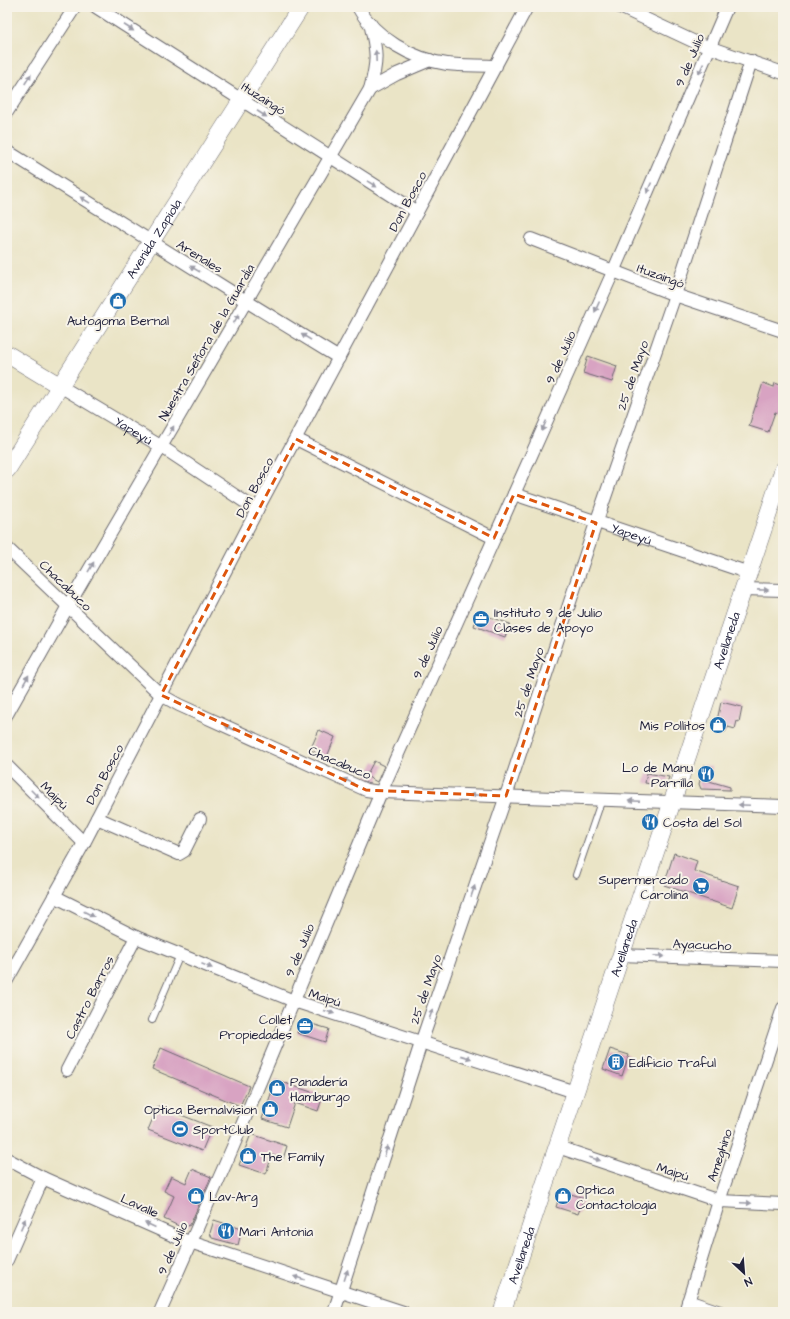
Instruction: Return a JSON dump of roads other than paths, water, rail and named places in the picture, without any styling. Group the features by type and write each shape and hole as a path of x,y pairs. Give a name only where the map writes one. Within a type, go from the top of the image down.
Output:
{"street":[{"path":"7,112 75,7"},
{"name":"Ituzaingó","path":"96,7 417,212"},
{"name":"Avenida Zapiola","path":"7,470 301,7"},
{"path":"358,7 379,32 401,48 430,60 447,64 496,66"},
{"name":"Don Bosco","path":"7,980 84,843 258,510 496,66 526,7"},
{"path":"620,7 710,48 783,73"},
{"name":"9 de Julio","path":"160,1312 232,1149 381,792 613,272 727,7"},
{"name":"Nuestra Señora de la Guardia","path":"7,714 68,606 370,89 376,64 376,55 370,23"},
{"name":"Nuestra Señora de la Guardia","path":"370,89 396,74 430,60"},
{"name":"25 de Mayo","path":"334,1312 421,1042 506,796 596,523 675,295 750,61"},
{"name":"Arenales","path":"7,150 151,242 339,358"},
{"name":"Ituzaingó","path":"531,238 613,272 675,295 783,331"},
{"name":"Yapeyú","path":"7,354 162,447 258,510"},
{"path":"296,439 494,538"},
{"name":"Avellaneda","path":"502,1312 783,470"},
{"name":"Yapeyú","path":"514,494 596,523 749,573"},
{"name":"Chacabuco","path":"7,548 161,696 366,790 381,792 783,806"},
{"path":"744,589 783,590"},
{"name":"Maipú","path":"7,766 84,843"},
{"path":"97,818 179,854 184,851 200,819"},
{"name":"Maipú","path":"54,896 136,937 294,1001 575,1092"},
{"name":"Castro Barros","path":"67,1070 136,937"},
{"name":"Ayacucho","path":"620,955 783,961"},
{"name":"Ameghino","path":"687,1307 719,1200 783,1008"},
{"name":"Maipú","path":"558,1147 719,1200 783,1204"},
{"name":"Lavalle","path":"7,1159 43,1178 190,1242 403,1312"},
{"path":"7,1260 43,1178"},
{"path":"687,1307 720,1312"}],"lane":[{"path":"576,875 602,799"},
{"path":"152,1020 180,955"}],"place":[{"name":"Autogoma Bernal","path":"118,301"},
{"name":"Instituto 9 de Julio Clases de Apoyo","path":"481,619"},
{"name":"Mis Pollitos","path":"718,725"},
{"name":"Lo de Manu Parrilla","path":"706,774"},
{"name":"Costa del Sol","path":"650,822"},
{"name":"Supermercado Carolina","path":"701,886"},
{"name":"Collet Propiedades","path":"305,1026"},
{"name":"Edificio Traful","path":"616,1062"},
{"name":"Panadería Hamburgo","path":"277,1088"},
{"name":"Optica Bernalvision","path":"270,1109"},
{"name":"SportClub","path":"180,1129"},
{"name":"The Family","path":"248,1156"},
{"name":"Lav-Arg","path":"196,1196"},
{"name":"Optica Contactologia","path":"563,1196"},
{"name":"Mari Antonia","path":"226,1231"}]}
